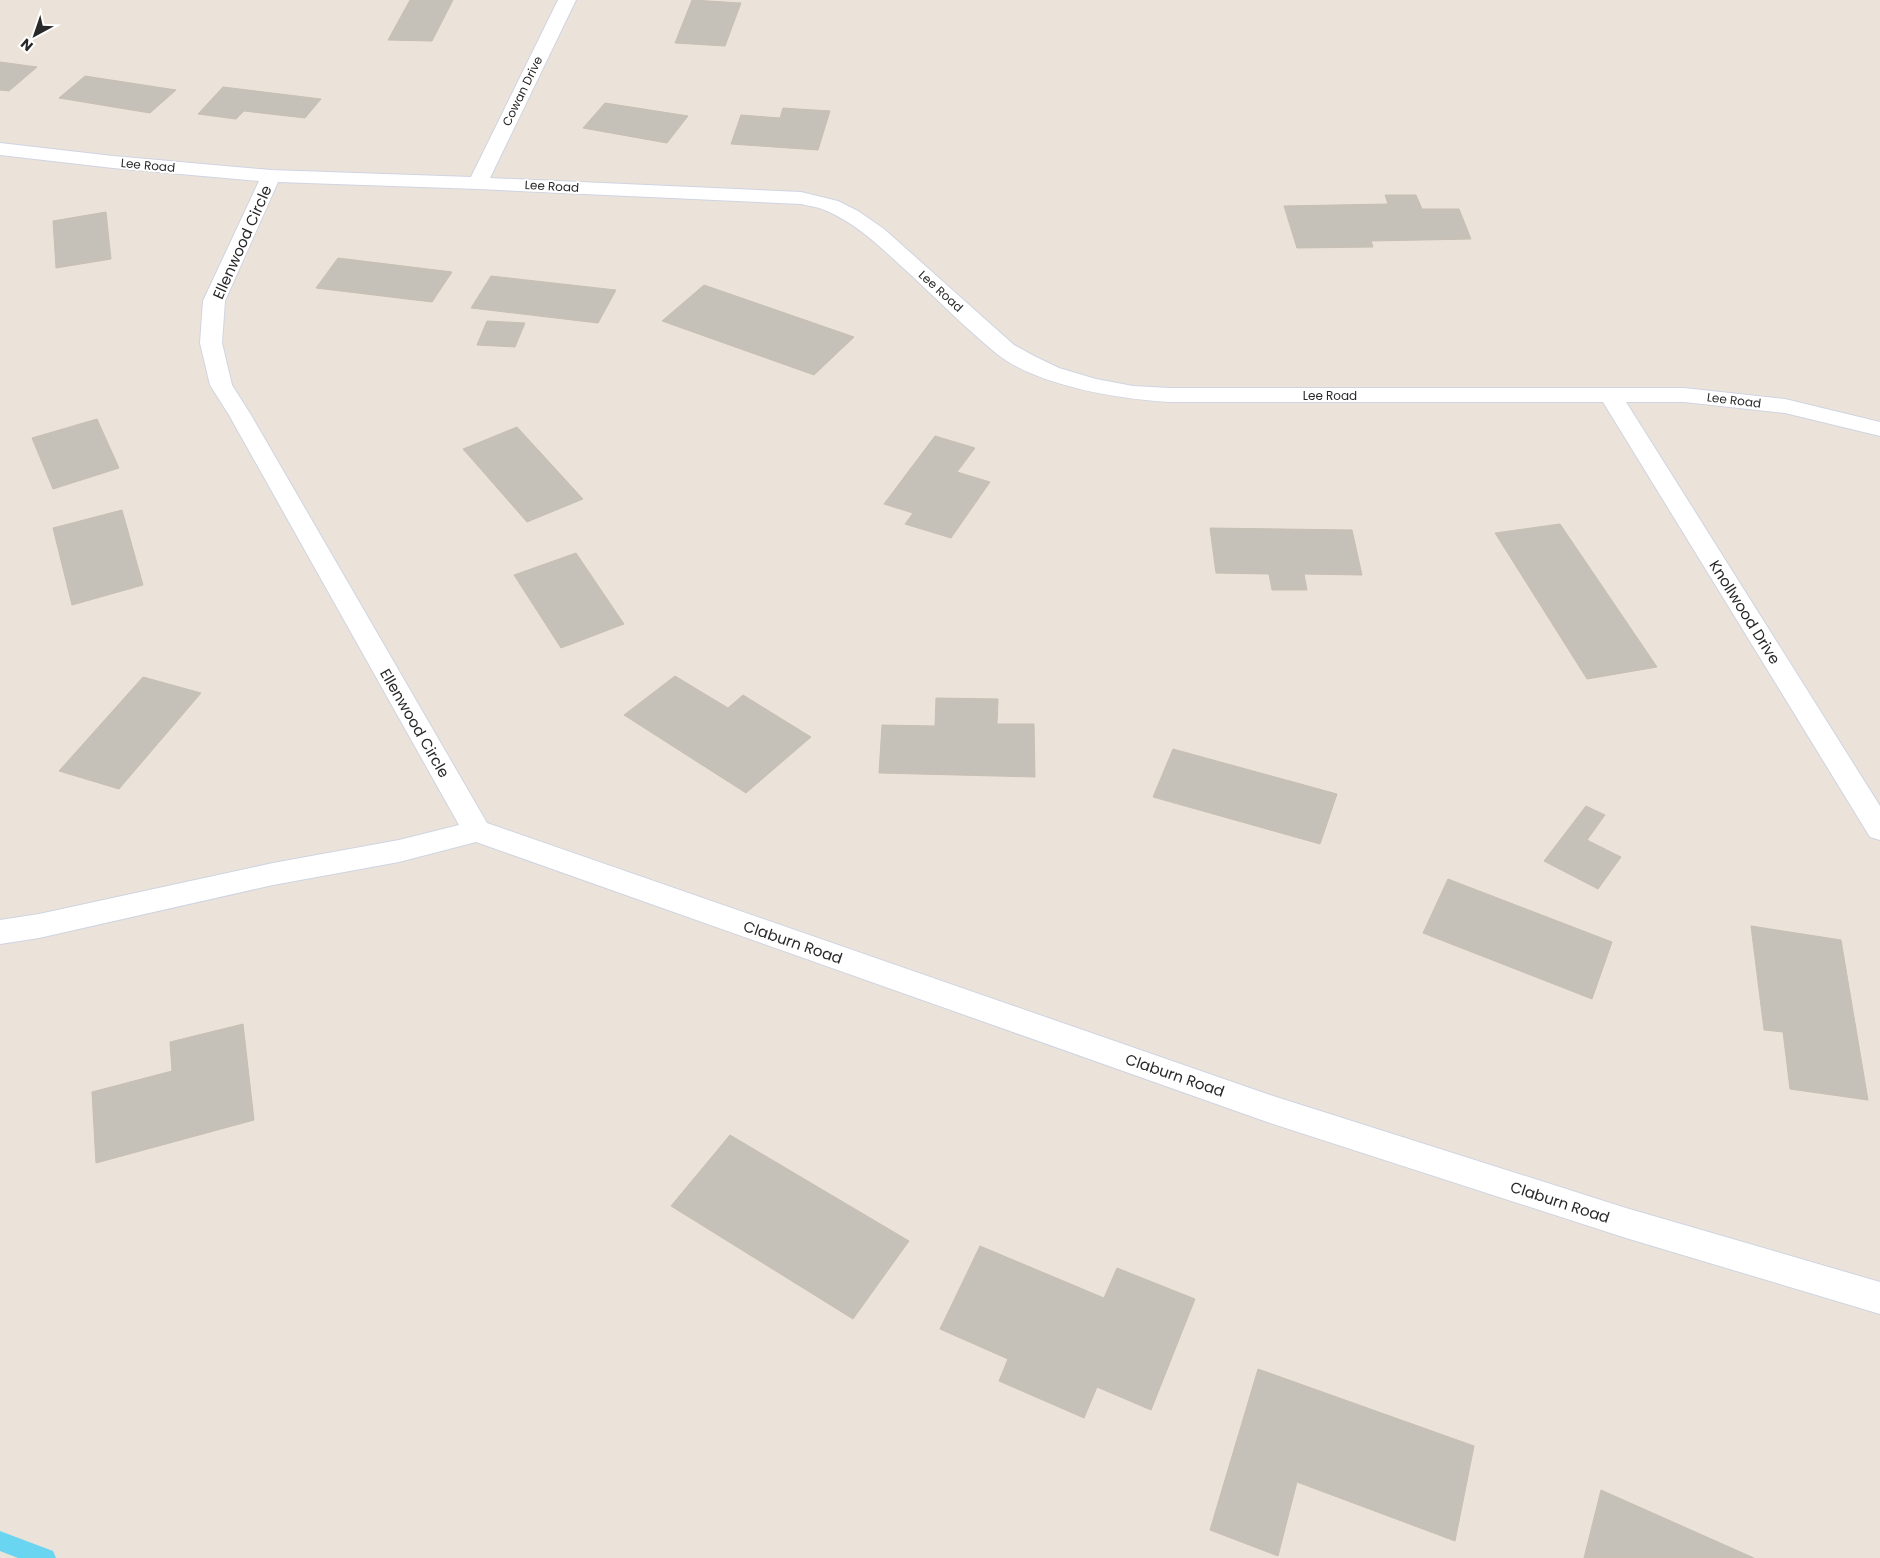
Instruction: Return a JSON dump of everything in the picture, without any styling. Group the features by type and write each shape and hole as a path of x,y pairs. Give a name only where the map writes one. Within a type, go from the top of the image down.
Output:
{"street":[{"name":"Cowan Drive","path":"478,183 567,0"},
{"name":"Lee Road","path":"0,149 113,162 271,176 478,183 801,198 831,205 851,215 877,233 1006,350 1052,373 1094,385 1133,392 1170,395 1684,395 1785,406 1880,429"},
{"name":"Ellenwood Circle","path":"271,176 214,301 211,344 221,385 240,415 477,831"},
{"name":"Knollwood Drive","path":"1610,395 1880,829"},
{"path":"0,932 39,926 272,874 399,851 477,831"},
{"name":"Claburn Road","path":"477,831 1270,1109 1626,1223 1880,1298"}],"building":[{"path":"410,0 453,0 432,41 388,40"},
{"path":"692,0 741,3 725,46 675,43"},
{"path":"0,62 37,67 9,91 0,90"},
{"path":"85,76 176,90 150,113 59,98"},
{"path":"223,87 321,99 305,118 244,111 236,119 198,114"},
{"path":"605,103 688,116 667,143 583,128"},
{"path":"783,108 830,111 818,150 731,144 741,115 780,118"},
{"path":"1385,195 1416,195 1422,209 1459,209 1471,239 1371,241 1373,247 1297,248 1284,206 1388,204"},
{"path":"106,212 111,259 56,268 53,221"},
{"path":"338,258 452,272 432,302 316,288"},
{"path":"491,276 616,290 598,323 471,308"},
{"path":"704,285 854,337 814,375 662,321"},
{"path":"487,321 525,323 515,347 477,345"},
{"path":"97,419 119,468 53,489 32,438"},
{"path":"517,427 583,499 527,522 463,449"},
{"path":"935,436 975,448 957,472 990,482 951,538 905,524 913,513 884,504"},
{"path":"122,510 143,585 72,605 53,528"},
{"path":"1560,524 1657,667 1587,679 1495,533"},
{"path":"1210,528 1352,530 1362,575 1304,574 1307,590 1272,590 1269,574 1216,573"},
{"path":"576,553 624,624 561,648 514,575"},
{"path":"675,676 728,708 743,695 811,737 746,793 624,715"},
{"path":"143,677 201,693 119,789 59,771"},
{"path":"936,698 998,699 997,724 1034,724 1035,777 879,773 882,725 935,726"},
{"path":"1173,749 1337,794 1320,844 1153,797"},
{"path":"1586,806 1605,815 1587,840 1621,857 1598,889 1544,861"},
{"path":"1448,879 1612,942 1592,999 1423,933"},
{"path":"1751,926 1841,940 1868,1100 1790,1089 1783,1032 1764,1030"},
{"path":"243,1024 254,1120 96,1163 92,1092 172,1071 170,1042"},
{"path":"730,1135 909,1241 853,1319 671,1206"},
{"path":"980,1246 1104,1298 1117,1268 1195,1299 1151,1410 1097,1387 1084,1418 999,1381 1008,1359 940,1329"},
{"path":"1258,1369 1474,1446 1455,1541 1297,1482 1278,1556 1210,1530"},
{"path":"1601,1490 1754,1558 1584,1558"}],"waterway":[{"path":"0,1541 46,1558"}]}
